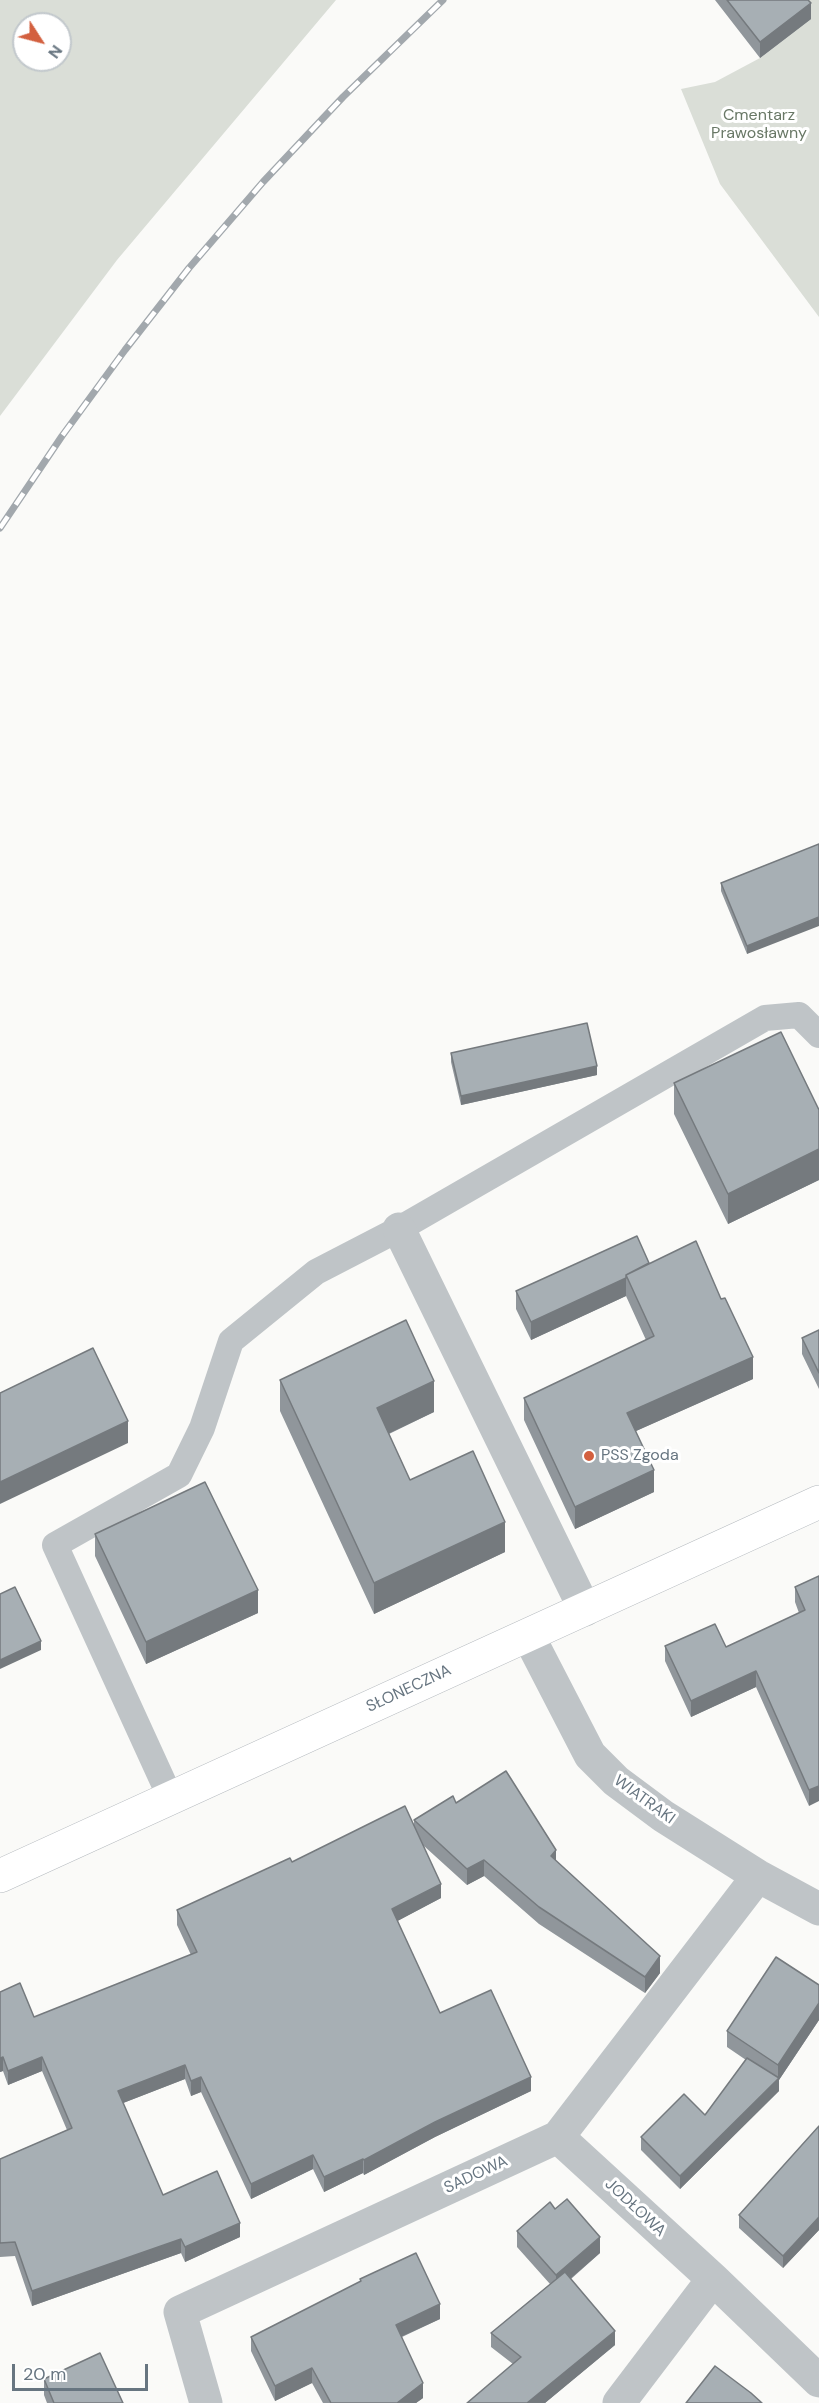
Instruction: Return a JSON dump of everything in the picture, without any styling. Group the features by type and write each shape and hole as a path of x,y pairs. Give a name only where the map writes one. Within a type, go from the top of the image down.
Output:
{"street":[{"path":"399,1229 585,1610"},
{"name":"SŁONECZNA","path":"0,1876 819,1502"},
{"name":"WIATRAKI","path":"528,1635 590,1755 616,1781 663,1816 758,1876 819,1909"},
{"name":"SADOWA","path":"206,2403 180,2312 558,2137 758,1876"},
{"name":"JODŁOWA","path":"558,2137 819,2381"},
{"path":"619,2403 712,2279"}],"lane":[{"path":"171,1799 54,1545 179,1475 202,1428 231,1341 316,1272 399,1229 765,1018 799,1016 819,1035"}],"green space":[{"path":"0,0 336,0 117,260 0,416"},
{"name":"Cmentarz Prawosławny","path":"796,0 819,0 819,317 720,184 681,89 715,82 760,58 810,19"}],"building":[{"path":"727,0 808,0 811,3 760,42"},
{"path":"819,844 819,917 747,946 721,883"},
{"path":"587,1023 597,1066 461,1096 451,1053"},
{"path":"781,1032 819,1110 819,1149 728,1194 674,1083"},
{"path":"637,1236 649,1263 626,1275 626,1278 531,1322 516,1291"},
{"path":"696,1241 721,1299 725,1298 753,1357 627,1413 654,1470 575,1507 524,1398 654,1336 626,1275"},
{"path":"406,1320 434,1381 377,1408 410,1480 473,1451 505,1522 374,1583 280,1380"},
{"path":"819,1330 819,1373 802,1338"},
{"path":"93,1348 128,1421 0,1482 0,1393"},
{"path":"205,1482 258,1590 146,1642 95,1534"},
{"path":"819,1576 819,1786 809,1790 756,1671 691,1701 665,1646 715,1624 726,1647 805,1610 795,1587"},
{"path":"15,1587 41,1641 0,1660 0,1594"},
{"path":"506,1771 556,1850 551,1856 660,1956 645,1977 539,1907 484,1860 467,1869 414,1820 453,1796 456,1803"},
{"path":"405,1806 441,1884 392,1909 440,2013 491,1990 531,2077 435,2122 364,2160 324,2177 313,2155 251,2184 201,2077 191,2081 185,2065 118,2091 163,2195 217,2171 240,2223 185,2247 181,2239 32,2291 15,2242 0,2243 0,2159 72,2128 42,2057 8,2071 3,2057 0,2058 0,1992 20,1983 34,2017 197,1952 177,1910 290,1858 292,1862"},
{"path":"776,1957 819,1985 819,2003 778,2065 727,2031"},
{"path":"747,2058 779,2078 680,2176 641,2137 684,2094 705,2115"},
{"path":"819,2126 819,2217 783,2256 739,2215"},
{"path":"567,2199 600,2237 556,2275 517,2231 550,2202 555,2209"},
{"path":"416,2253 440,2304 396,2325 423,2383 397,2403 331,2403 312,2368 275,2386 251,2337 361,2281 360,2279"},
{"path":"565,2272 615,2331 527,2403 467,2403 521,2357 491,2333"},
{"path":"100,2353 123,2403 54,2403 44,2379"},
{"path":"715,2366 751,2393 762,2403 686,2403"}],"railway":[{"path":"0,528 62,436 189,268 263,182 343,97 443,0"}],"place":[{"name":"PSS Zgoda","path":"589,1456"}]}
